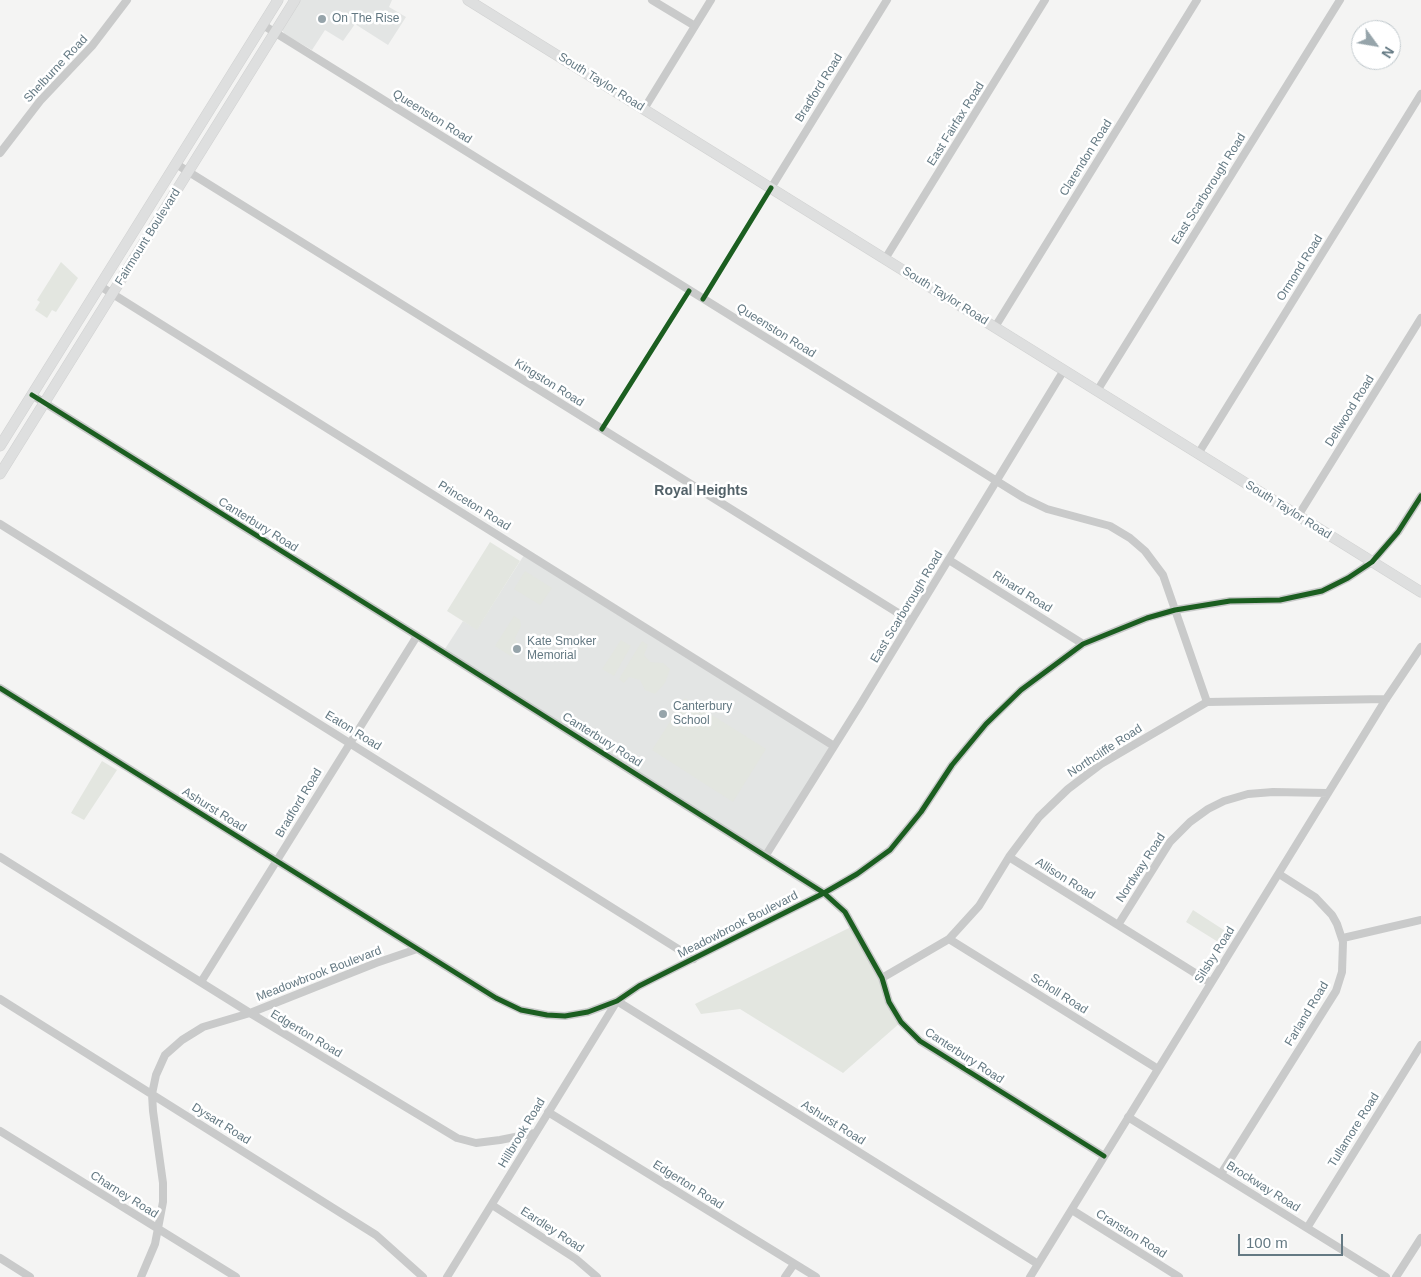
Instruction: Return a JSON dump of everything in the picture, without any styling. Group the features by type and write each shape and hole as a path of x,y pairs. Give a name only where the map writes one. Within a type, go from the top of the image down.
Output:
{"main road":[{"name":"Fairmount Boulevard","path":"0,446 278,0"},
{"name":"Fairmount Boulevard","path":"0,474 295,0"},
{"name":"South Taylor Road","path":"468,0 1421,592"},
{"path":"48,370 61,376"}],"street":[{"name":"Shelburne Road","path":"0,152 40,101 92,46 128,0"},
{"path":"652,0 695,26"},
{"path":"644,109 711,0"},
{"name":"Bradford Road","path":"771,188 887,0"},
{"name":"East Fairfax Road","path":"885,259 1045,0"},
{"name":"Clarendon Road","path":"995,327 1197,0"},
{"name":"East Scarborough Road","path":"1097,391 1340,0"},
{"name":"Queenston Road","path":"263,25 1024,498 1047,509 1110,526 1130,538 1145,551 1163,575 1207,702"},
{"name":"Ormond Road","path":"1198,454 1421,94"},
{"name":"Kingston Road","path":"176,164 911,621"},
{"name":"Princeton Road","path":"100,286 834,746"},
{"name":"Dellwood Road","path":"1298,516 1421,318"},
{"name":"East Scarborough Road","path":"766,855 997,482 1064,370"},
{"name":"Canterbury Road","path":"32,395 824,893 845,912 882,978 889,1002 901,1022 920,1042 1104,1156"},
{"name":"Meadowbrook Boulevard","path":"141,1277 150,1258 163,1202 163,1184 153,1112 152,1094 154,1083 160,1064 169,1051 203,1027 250,1013 376,963 418,949 496,998 521,1010 565,1016 588,1012 617,1001 639,986 824,893 857,874 890,850 921,812 952,765 986,724 1021,690 1083,644 1147,618 1175,610 1230,601 1280,600 1322,591 1372,562 1398,532 1421,496"},
{"name":"Eaton Road","path":"0,524 694,958"},
{"name":"Rinard Road","path":"949,560 1083,644"},
{"name":"Bradford Road","path":"201,982 417,636"},
{"name":"Silsby Road","path":"1030,1277 1386,699 1421,647"},
{"name":"Ashurst Road","path":"0,688 418,949"},
{"name":"Northcliffe Road","path":"882,978 949,939 979,906 1009,857 1039,816 1068,789 1101,764 1207,702 1386,699"},
{"name":"Nordway Road","path":"1118,925 1170,842 1190,822 1208,809 1224,801 1248,794 1273,792 1328,793"},
{"name":"Edgerton Road","path":"0,857 250,1013 457,1138 476,1143 535,1133"},
{"name":"Allison Road","path":"1009,857 1211,983"},
{"name":"Farland Road","path":"1221,1174 1337,987 1343,964 1344,948 1334,918 1320,901 1279,874"},
{"path":"1342,938 1421,920"},
{"name":"Scholl Road","path":"949,939 1158,1069"},
{"name":"Dysart Road","path":"0,999 376,1235 423,1277"},
{"name":"Ashurst Road","path":"617,1001 1038,1264"},
{"name":"Hillbrook Road","path":"447,1277 617,1001"},
{"name":"Tullamore Road","path":"1307,1228 1421,1045"},
{"name":"Edgerton Road","path":"548,1112 816,1277"},
{"name":"Brockway Road","path":"1128,1117 1386,1277"},
{"name":"Charney Road","path":"0,1131 236,1277"},
{"name":"Eardley Road","path":"492,1205 576,1259 597,1277"},
{"name":"Cranston Road","path":"1072,1210 1179,1277"},
{"path":"1396,1277 1421,1238"},
{"path":"0,1258 30,1277"},
{"path":"786,1277 794,1264"}],"shaded area":[{"path":"299,0 392,0 389,7 406,17 388,45 355,24 343,41 325,30 312,50 284,34 282,29"},
{"path":"61,262 78,278 56,312 52,310 47,318 35,310 40,302 37,300"},
{"path":"490,542 520,561 477,630 447,611"},
{"name":"Canterbury School","path":"526,552 834,746 766,855 443,652 463,621 477,629"},
{"path":"525,571 552,588 540,605 514,589"},
{"path":"514,616 520,620 521,626 515,638 519,646 512,657 495,646"},
{"path":"621,640 631,646 614,676 602,669"},
{"path":"642,641 648,645 644,655 650,662 663,663 670,669 665,683 655,694 645,690 640,680 629,677 624,683 619,679"},
{"path":"685,698 766,749 733,802 652,750"},
{"path":"102,761 117,770 84,820 71,813"},
{"path":"1193,910 1230,934 1223,945 1186,922"},
{"path":"853,926 901,1022 843,1073 740,1009 701,1014 695,1004"}],"cycle path":[{"path":"703,299 771,188"},
{"path":"602,429 689,291"},
{"path":"32,395 824,893 845,912 882,978 889,1002 901,1022 920,1041 1104,1156"},
{"path":"0,688 496,998 521,1010 565,1016 588,1012 617,1001 639,986 824,893 857,874 890,850 921,812 952,765 986,724 1021,690 1083,644 1147,618 1175,610 1230,601 1280,600 1322,591 1348,578 1372,562 1398,532 1421,496"}],"place":[{"name":"On The Rise","path":"322,19"},
{"name":"Kate Smoker Memorial","path":"517,649"},
{"name":"Canterbury School","path":"663,714"}],"district":[{"name":"Royal Heights","path":"701,491"}]}
